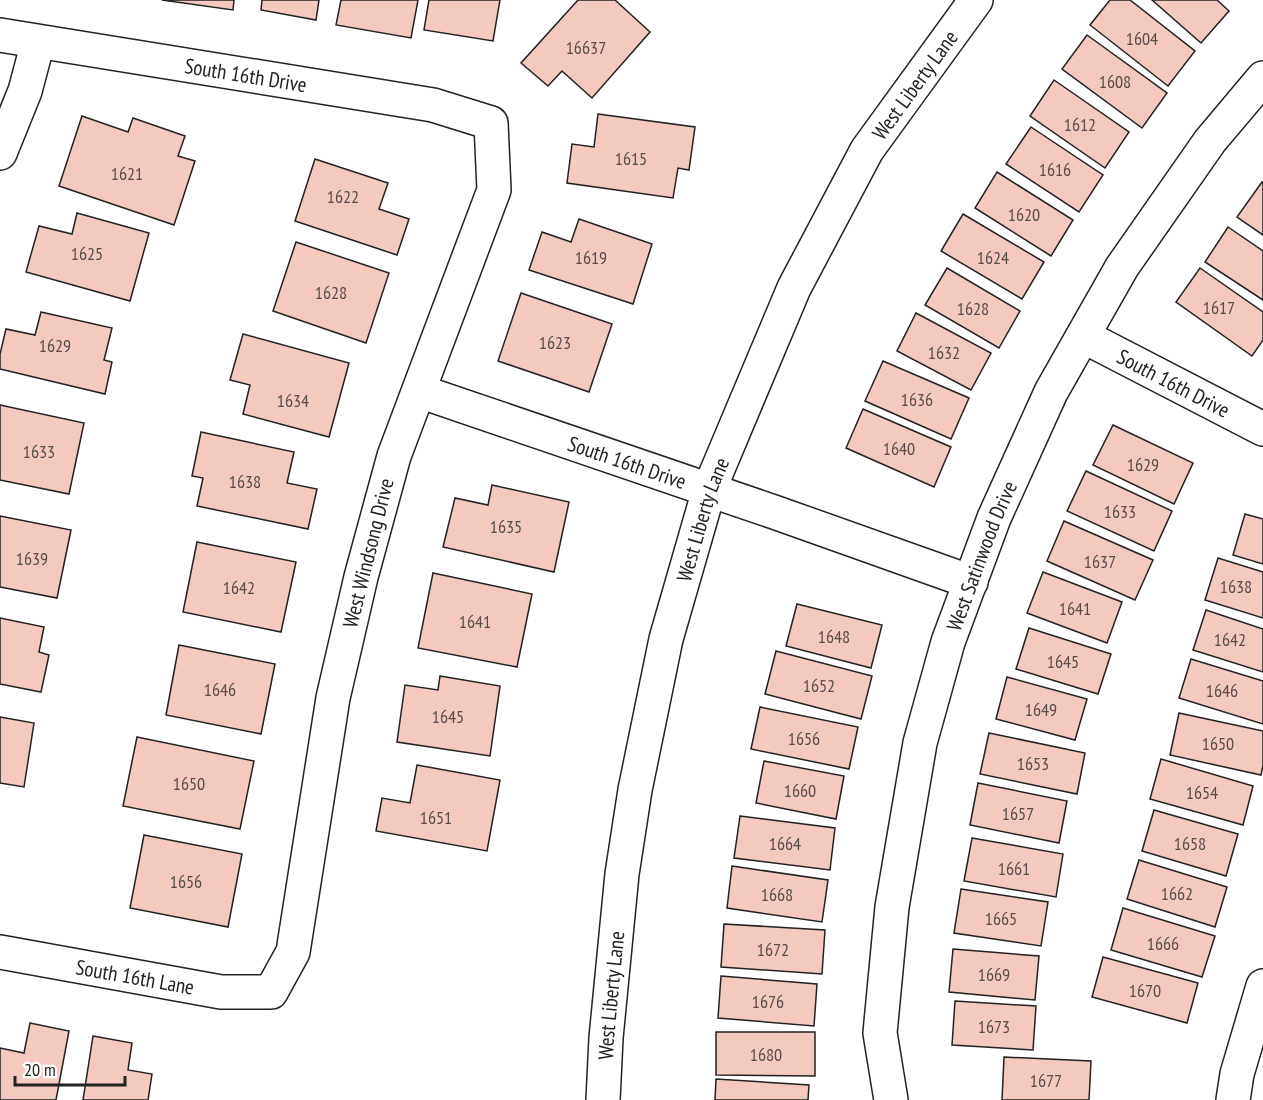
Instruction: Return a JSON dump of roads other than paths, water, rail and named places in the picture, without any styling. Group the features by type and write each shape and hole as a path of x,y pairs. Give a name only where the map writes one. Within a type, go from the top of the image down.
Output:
{"street":[{"name":"West Liberty Lane","path":"603,1100 606,1038 622,874 635,790 666,639 709,490 794,288 867,150 975,0"},
{"name":"South 16th Drive","path":"0,35 433,105 491,123"},
{"path":"0,153 26,91 38,42"},
{"name":"West Satinwood Drive","path":"891,1100 880,1033 892,907 920,742 948,642 993,518 1052,392 1122,267 1210,141 1263,78"},
{"name":"West Windsong Drive","path":"271,992 292,952 333,698 361,577 393,456 494,190 491,123"},
{"name":"South 16th Drive","path":"1083,336 1263,429"},
{"name":"South 16th Drive","path":"419,391 971,582"},
{"name":"South 16th Lane","path":"0,952 222,992 271,992"},
{"path":"1233,1100 1237,1074 1263,986"}]}
